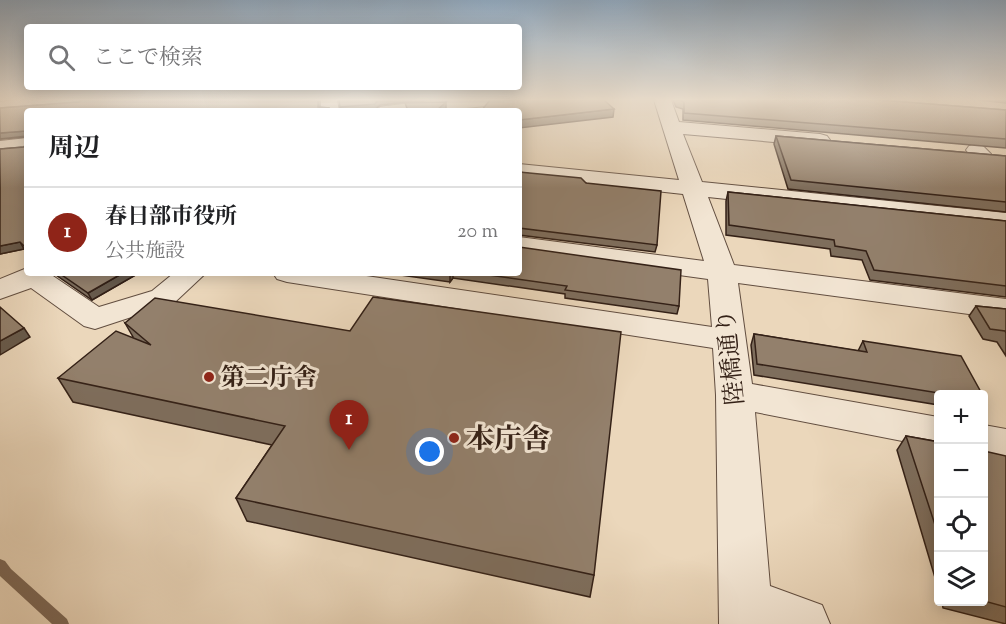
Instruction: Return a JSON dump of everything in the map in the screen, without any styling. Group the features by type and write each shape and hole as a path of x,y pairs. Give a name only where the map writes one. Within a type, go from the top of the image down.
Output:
{"street":[{"name":"陸橋通り","path":"672,129 722,271 735,395 745,614"},
{"path":"759,129 838,142"},
{"path":"522,170 640,185 693,188 1006,221"},
{"path":"522,245 1006,309"},
{"path":"0,290 32,276"},
{"path":"40,276 95,320 163,297 188,276"},
{"path":"307,276 729,340"},
{"path":"735,395 934,431"},
{"path":"988,442 1006,445"},
{"path":"745,614 803,624"}],"building":[{"path":"0,129 24,129 24,131 0,133"},
{"path":"884,129 1006,129 1006,139"},
{"path":"776,136 1006,156 1006,202 791,180"},
{"path":"24,147 24,246 20,242 0,246 0,149"},
{"path":"522,172 581,178 586,183 661,191 657,245 522,228"},
{"path":"728,192 1006,221 1006,286 874,270 866,251 835,246 834,240 729,225"},
{"path":"522,247 681,270 679,306 565,290 567,286 496,276 522,276"},
{"path":"63,276 118,276 88,293"},
{"name":"本庁舎","path":"373,297 621,332 594,575 236,498 285,426 58,378 116,331 151,345 125,323 155,298 350,331"},
{"path":"976,306 1006,309 1006,333 990,329"},
{"path":"0,307 24,328 0,341"},
{"path":"754,334 867,352 863,341 961,356 980,390 934,390 934,392 757,364"},
{"path":"906,436 934,441 934,522"},
{"path":"988,452 1006,456 1006,607 988,602"}],"waterway":[{"path":"0,565 62,624"}],"place":[{"name":"第二庁舎","path":"209,377"},
{"name":"本庁舎","path":"454,438"},
{"name":"春日部市役所","path":"349,450"}]}
